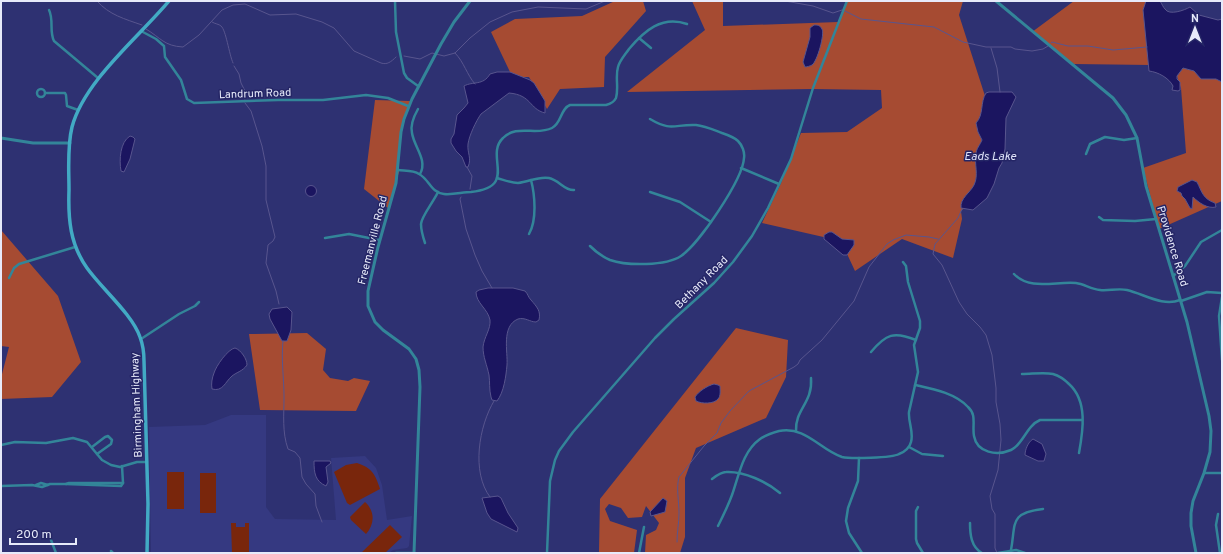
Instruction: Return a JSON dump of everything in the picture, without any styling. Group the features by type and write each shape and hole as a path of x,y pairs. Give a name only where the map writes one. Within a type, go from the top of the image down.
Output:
{"main road":[{"name":"Birmingham Highway","path":"147,553 147,462 144,361 141,339 131,320 86,267 76,247 71,232 69,217 70,143 72,127 78,110 94,84 169,1"}],"street":[{"path":"395,1 396,32 404,72 407,78 418,86"},
{"name":"Freemanville Road","path":"414,553 420,388 419,370 416,359 409,349 379,326 370,312 368,290 398,170 401,132 408,106 434,56 454,22 470,1"},
{"name":"Bethany Road","path":"547,553 550,482 556,460 564,444 655,338 714,283 733,262 758,226 779,184 795,147 813,88 847,1"},
{"name":"Providence Road","path":"996,1 1113,98 1126,115 1137,138 1146,186 1191,339 1210,424 1211,445 1209,459 1191,513 1191,526 1196,553"},
{"path":"49,10 52,16 51,34 54,41 99,79"},
{"path":"398,170 420,174 433,189 438,192 449,194 484,190 492,186 497,178 498,147 501,139 506,134 514,131 551,129 559,123 567,106 606,105 613,102 616,98 618,66 622,58 639,38 652,27 662,22 675,21 687,24"},
{"name":"Landrum Road","path":"141,31 156,39 164,46 165,57 181,80 187,99 194,104 271,100 323,100 366,95 388,98 408,106"},
{"path":"639,38 651,48"},
{"path":"45,93 65,93 67,106 78,110"},
{"path":"418,109 411,131 422,160 420,174"},
{"path":"590,246 604,257 618,262 665,262 676,259 686,252 711,222 727,197 741,168 744,159 744,151 740,143 733,137 703,126 690,125 667,127 659,125 650,119"},
{"path":"1,138 33,143 70,143"},
{"path":"1086,154 1090,144 1103,138 1124,140 1137,138"},
{"path":"741,168 779,184"},
{"path":"497,178 514,183 541,178 552,179 567,189 574,190"},
{"path":"529,234 533,224 534,195 531,180"},
{"path":"425,243 421,226 422,219 438,192"},
{"path":"650,192 680,202 711,222"},
{"path":"1098,217 1103,220 1156,220"},
{"path":"1173,276 1185,266 1201,242 1222,230"},
{"path":"325,238 349,234 380,240"},
{"path":"9,278 14,268 19,264 76,247"},
{"path":"718,526 726,512 748,453 760,438 776,432 789,430 796,431 805,434 839,455 849,458 896,455 906,450 912,441 908,418 918,372 914,345 920,328 920,320 908,282 906,266 903,262"},
{"path":"1014,274 1021,280 1032,283 1075,283 1099,290 1127,290 1163,302 1180,301 1207,292 1222,293"},
{"path":"1222,297 1218,316 1222,360"},
{"path":"141,339 179,314 195,306 199,302"},
{"path":"871,352 878,343 888,336 902,335 916,340"},
{"path":"1022,374 1048,374 1062,378 1072,386 1082,405 1081,441 1079,453"},
{"path":"796,431 798,416 812,388 812,378"},
{"path":"915,385 936,389 957,398 964,403 973,413 974,435 979,447 992,453 1012,450 1030,427 1040,420 1082,420"},
{"path":"92,447 105,437 111,437 112,444 97,454"},
{"path":"1,445 15,442 46,443 73,438 87,442 106,463 115,466 122,466 137,462 147,462"},
{"path":"908,447 929,456 943,456"},
{"path":"859,458 858,481 848,508 846,521 849,533 862,553"},
{"path":"1,486 35,485 42,487 48,485 66,484 69,482 121,486 123,483 122,466"},
{"path":"712,478 725,472 739,474 762,481 780,492"},
{"path":"1204,473 1222,473"},
{"path":"918,507 916,511 916,539 923,553"},
{"path":"1011,550 1014,526 1018,518 1028,511 1043,509"},
{"path":"1218,514 1216,525 1220,553"},
{"path":"970,523 971,537 975,547 980,553"},
{"path":"639,553 644,527"},
{"path":"51,540 56,553"},
{"path":"998,553 1011,550 1025,553"},
{"path":"396,553 414,553"}],"shaded area":[{"path":"615,1 643,1 646,11 605,57 604,87 560,89 547,109 529,77 510,77 510,72 491,32 515,19 582,16"},
{"path":"692,1 723,1 723,26 838,22 847,1 963,1 959,15 985,96 979,132 982,142 973,199 961,211 962,219 953,258 902,239 855,271 841,241 762,223 781,183 801,133 847,132 882,108 881,90 812,89 627,92 705,30"},
{"path":"1074,1 1145,1 1146,41 1151,65 1074,64 1032,32"},
{"path":"1183,68 1194,71 1201,79 1216,79 1222,82 1222,201 1159,229 1143,168 1186,153 1181,88 1177,76"},
{"path":"375,100 410,101 399,140 399,172 388,208 364,189"},
{"path":"1,230 58,296 81,362 52,397 1,399 1,378 9,347 1,346"},
{"path":"736,328 788,340 786,377 766,418 696,448 685,478 685,537 680,553 645,553 646,535 656,530 659,523 646,506 642,517 628,518 621,508 609,504 605,509 610,521 637,530 634,553 599,553 600,499"},
{"path":"307,333 326,349 323,370 330,378 348,381 354,378 370,381 356,411 260,410 249,334"},
{"path":"231,415 266,415 266,507 275,519 336,520 331,458 365,456 376,468 382,485 387,520 412,516 409,546 407,548 393,550 389,553 151,553 149,427 205,425"},
{"path":"357,463 370,469 380,489 350,505 347,503 334,472 346,465"},
{"path":"167,472 184,472 184,509 167,509"},
{"path":"200,473 216,473 216,513 200,513"},
{"path":"365,502 371,509 373,518 371,526 366,534 351,520 350,517"},
{"path":"231,523 236,523 236,527 245,527 245,523 249,523 249,553 232,553"},
{"path":"390,525 402,537 385,553 361,553"}],"water":[{"path":"1146,1 1160,1 1165,9 1170,12 1181,11 1190,7 1199,15 1218,20 1222,19 1222,82 1216,79 1201,79 1194,71 1183,68 1177,76 1177,79 1180,82 1180,90 1178,91 1172,90 1173,86 1166,78 1149,71 1143,10"},
{"path":"814,25 819,26 822,29 823,32 821,42 814,63 805,67 803,62 810,37 810,28"},
{"path":"497,72 510,72 534,83 545,101 545,113 540,111 522,96 509,93 479,117 469,141 468,147 470,161 468,167 466,167 462,157 451,143 457,115 468,103 464,86 481,82 490,74"},
{"name":"Eads Lake","path":"1012,92 1016,97 1006,118 1005,149 1002,163 987,198 973,210 961,208 962,201 974,185 975,181 976,152 982,140 976,123 980,116 984,97 986,93"},
{"path":"130,136 135,139 130,159 124,172 121,171 121,152 124,142"},
{"path":"1192,180 1197,182 1203,195 1215,203 1216,207 1204,205 1193,197 1192,209 1190,208 1181,193 1177,191 1178,187"},
{"path":"311,185 315,187 317,191 315,195 311,197 307,195 305,191 307,187"},
{"path":"832,232 842,239 854,240 854,245 847,255 843,255 824,239 824,235"},
{"path":"488,288 513,288 525,291 539,312 539,320 536,322 518,319 509,327 506,340 507,365 505,379 503,389 497,401 492,400 491,397 489,375 483,351 490,320 478,299 476,292"},
{"path":"287,307 292,312 291,330 287,341 282,341 270,319 269,314 272,309"},
{"path":"235,348 243,355 247,365 232,376 224,386 216,390 212,389 212,379 217,366 229,351"},
{"path":"714,384 720,386 720,395 716,401 701,403 696,401 695,397 699,393 706,387"},
{"path":"1033,439 1042,444 1046,454 1044,461 1038,461 1025,455 1027,446"},
{"path":"314,461 330,461 331,463 326,467 328,482 326,486 317,479 314,469"},
{"path":"498,496 501,498 508,513 518,528 517,532 491,519 487,513 482,498"},
{"path":"663,498 667,501 665,512 651,516 650,512"}],"waterway":[{"path":"97,1 112,13 142,25"},
{"path":"404,56 420,59 432,53 444,56 455,53 470,38 490,22 512,12 538,7 586,9 605,1"},
{"path":"785,1 813,6 833,13 842,10"},
{"path":"146,29 171,45 183,47 199,35 222,10 233,5 245,4 270,15 296,14 322,22 334,28 354,51 381,63 389,63 396,57"},
{"path":"845,11 861,19 934,27 963,42 986,47 1011,47 1015,49 1032,51 1043,49 1048,46"},
{"path":"212,22 223,28 233,63"},
{"path":"1051,43 1113,50 1147,47"},
{"path":"991,48 997,68 1000,92"},
{"path":"455,53 461,60 475,84"},
{"path":"234,66 239,74 241,83 246,93 245,99"},
{"path":"245,103 251,111 262,146 266,166 266,200 275,237 268,245 266,263 279,304"},
{"path":"467,167 472,176 470,189"},
{"path":"461,197 460,199 466,229 482,271 492,288"},
{"path":"962,209 958,218 935,244 933,254 942,265 959,302 967,314 986,335 992,355 1001,440 998,470 990,496 992,509 995,514 995,548 997,553"},
{"path":"677,542 679,517 679,477 704,446 717,433 721,423 730,411 749,391 798,364 800,360 822,340 854,301 869,267 887,244 906,235 938,239"},
{"path":"283,341 282,355 286,443 288,449 295,452 300,458 302,477 315,494 316,506 322,522"},
{"path":"490,497 484,487 480,475 479,449 484,423 494,401"}]}
